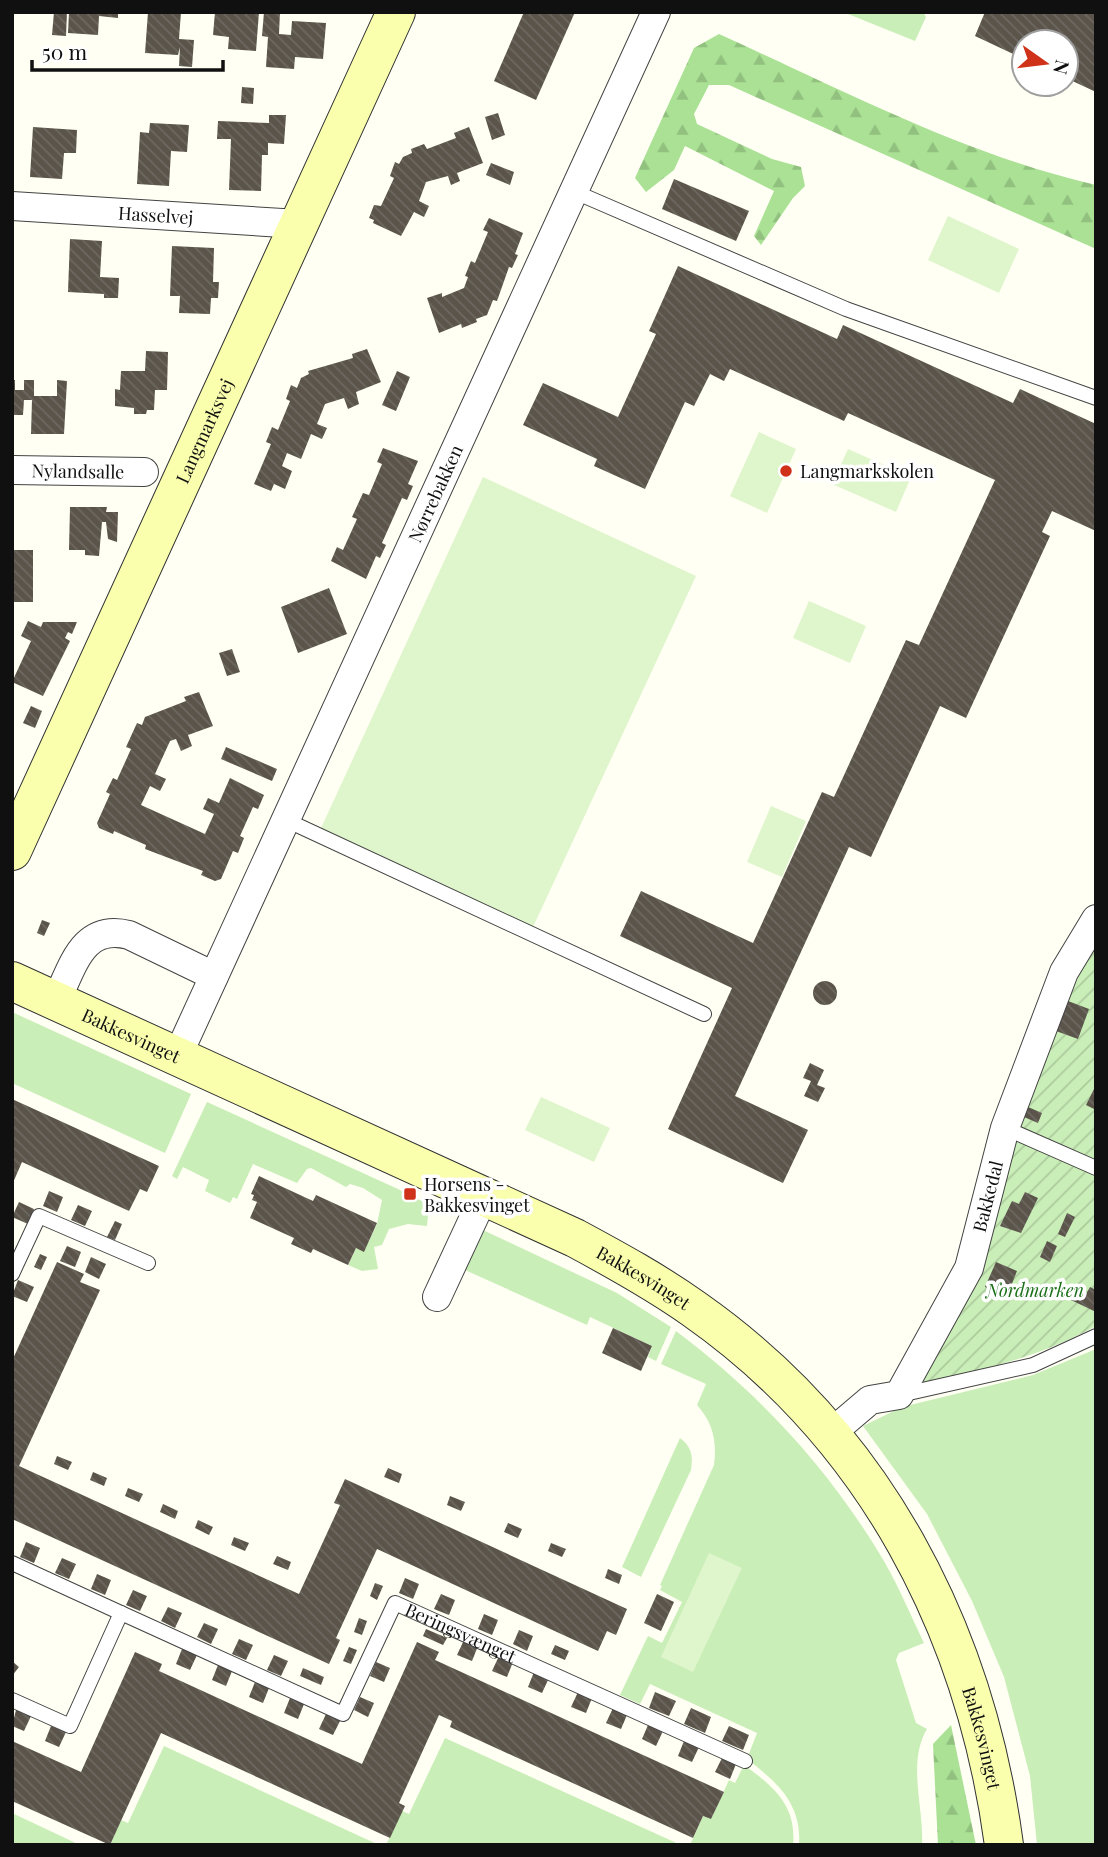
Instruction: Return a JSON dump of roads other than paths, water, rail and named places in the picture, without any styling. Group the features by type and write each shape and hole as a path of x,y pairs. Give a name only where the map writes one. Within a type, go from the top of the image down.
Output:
{"street":[{"name":"Langmarksvej","path":"12,850 396,12"},
{"name":"Nørrebakken","path":"177,1056 656,12"},
{"name":"Hasselvej","path":"12,206 299,223"},
{"name":"Nylandsalle","path":"12,470 144,472"},
{"name":"Bakkedal","path":"899,1395 969,1268 1005,1128 1063,972 1096,919"},
{"path":"56,1001 83,948 92,937 104,934 129,935 214,976"},
{"name":"Bakkesvinget","path":"12,981 575,1238 640,1273 696,1310 771,1373 830,1434 915,1556 950,1631 976,1707 995,1779 1004,1845"},
{"path":"437,1297 484,1196"},
{"path":"830,1434 870,1400 899,1395"}],"lane":[{"path":"575,192 846,309 1096,398"},
{"path":"286,820 704,1014"},
{"path":"1005,1128 1096,1168"},
{"path":"12,1274 39,1216 148,1264"},
{"path":"899,1395 1032,1365 1096,1336"},
{"name":"Beringsvænget","path":"12,1563 343,1714 395,1603 745,1761"},
{"path":"12,1700 70,1727 121,1613"}],"place":[{"name":"Langmarkskolen","path":"786,471"},
{"name":"Horsens - Bakkesvinget","path":"410,1194"}],"park label":[{"name":"Nordmarken","path":"1035,1290"}]}
